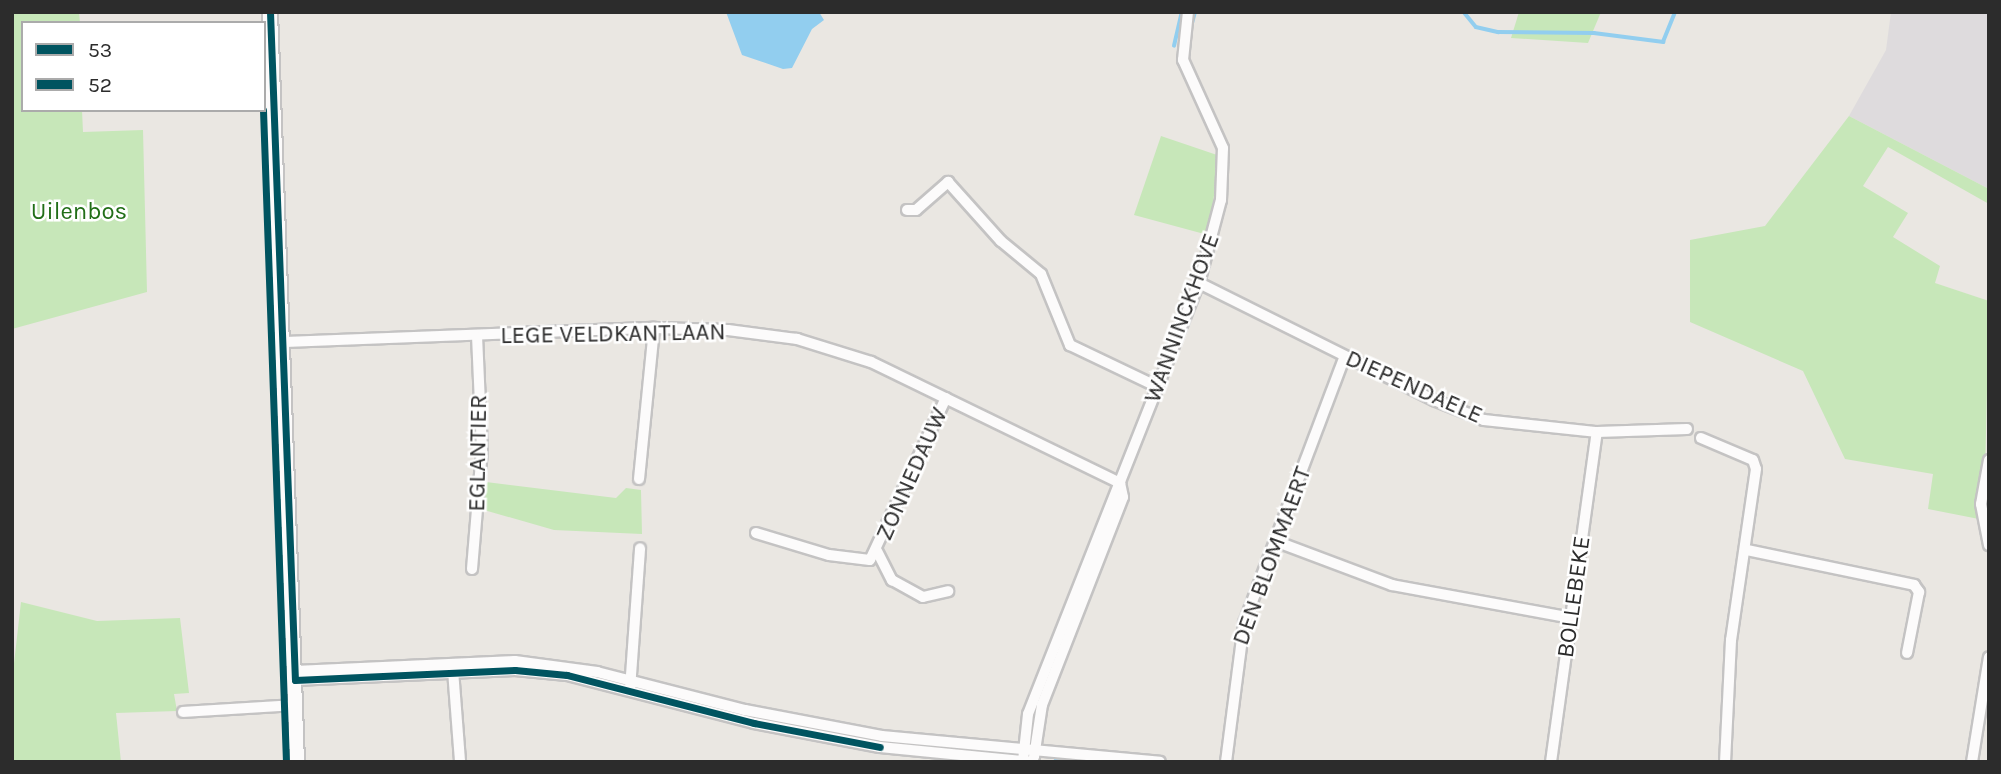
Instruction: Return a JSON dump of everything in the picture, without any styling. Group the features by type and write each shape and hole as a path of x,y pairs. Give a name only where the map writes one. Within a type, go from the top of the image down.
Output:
{"street":[{"path":"270,12 285,342 297,762"},
{"name":"WANNINCKHOVE","path":"1029,758 1028,714 1199,283 1225,178 1223,148 1186,74 1182,49 1188,12"},
{"path":"908,210 916,210 948,182 1001,242 1041,274 1070,345 1158,387"},
{"name":"DIEPENDAELE","path":"1199,283 1345,356 1484,420 1597,432 1687,429"},
{"path":"639,479 654,328"},
{"name":"LEGE VELDKANTLAAN","path":"285,342 477,337 654,328 728,330 797,339 871,362 1120,482"},
{"name":"EGLANTIER","path":"472,569 482,450 477,337"},
{"name":"DEN BLOMMAERT","path":"1226,762 1238,647 1345,356"},
{"name":"ZONNEDAUW","path":"756,533 859,562 877,551 946,398"},
{"name":"BOLLEBEKE","path":"1551,762 1597,432"},
{"path":"1702,438 1755,464 1747,550 1731,640 1725,762"},
{"path":"1989,460 1981,504 1989,545"},
{"path":"1275,541 1392,585 1571,618"},
{"path":"631,687 640,548"},
{"path":"1747,550 1914,585 1919,592 1907,653"},
{"name":"ZONNEDAUW","path":"877,551 892,580 923,597 948,591"},
{"path":"1972,762 1989,657"},
{"path":"295,676 453,669 541,673 631,687 881,742 1029,758 1160,762"},
{"path":"453,669 460,762"},
{"path":"183,712 295,705"},
{"path":"881,742 881,762"}],"shaded area":[{"path":"1891,12 1989,12 1989,189 1849,116 1886,50"}],"green space":[{"name":"Uilenbos","path":"12,12 79,12 80,21 21,21 21,112 82,112 83,132 143,130 147,292 12,329"},
{"path":"1519,12 1601,12 1588,43 1511,38"},
{"path":"1849,116 1989,189 1989,204 1888,147 1863,186 1908,213 1893,237 1940,266 1935,283 1989,301 1984,520 1928,509 1933,474 1845,459 1803,371 1690,322 1690,240 1765,226"},
{"path":"1161,136 1220,156 1208,235 1134,215"},
{"path":"486,482 616,498 626,488 641,490 642,534 554,530 484,510"},
{"path":"21,602 97,621 180,618 189,693 174,694 177,711 116,713 121,762 12,762 12,681"}],"water":[{"path":"726,12 819,12 824,20 812,29 792,68 783,69 742,55"}],"waterway":[{"path":"1174,46 1182,12"},
{"path":"1191,27 1195,12"},
{"path":"1464,12 1476,27 1498,32 1594,33 1663,42 1675,12"},
{"path":"813,728 843,735"},
{"path":"1056,759 1099,762"}],"transit line":[{"name":"53","path":"270,12 295,680 515,670 567,675 754,723 880,747"},
{"name":"52","path":"263,112 286,762"}]}
